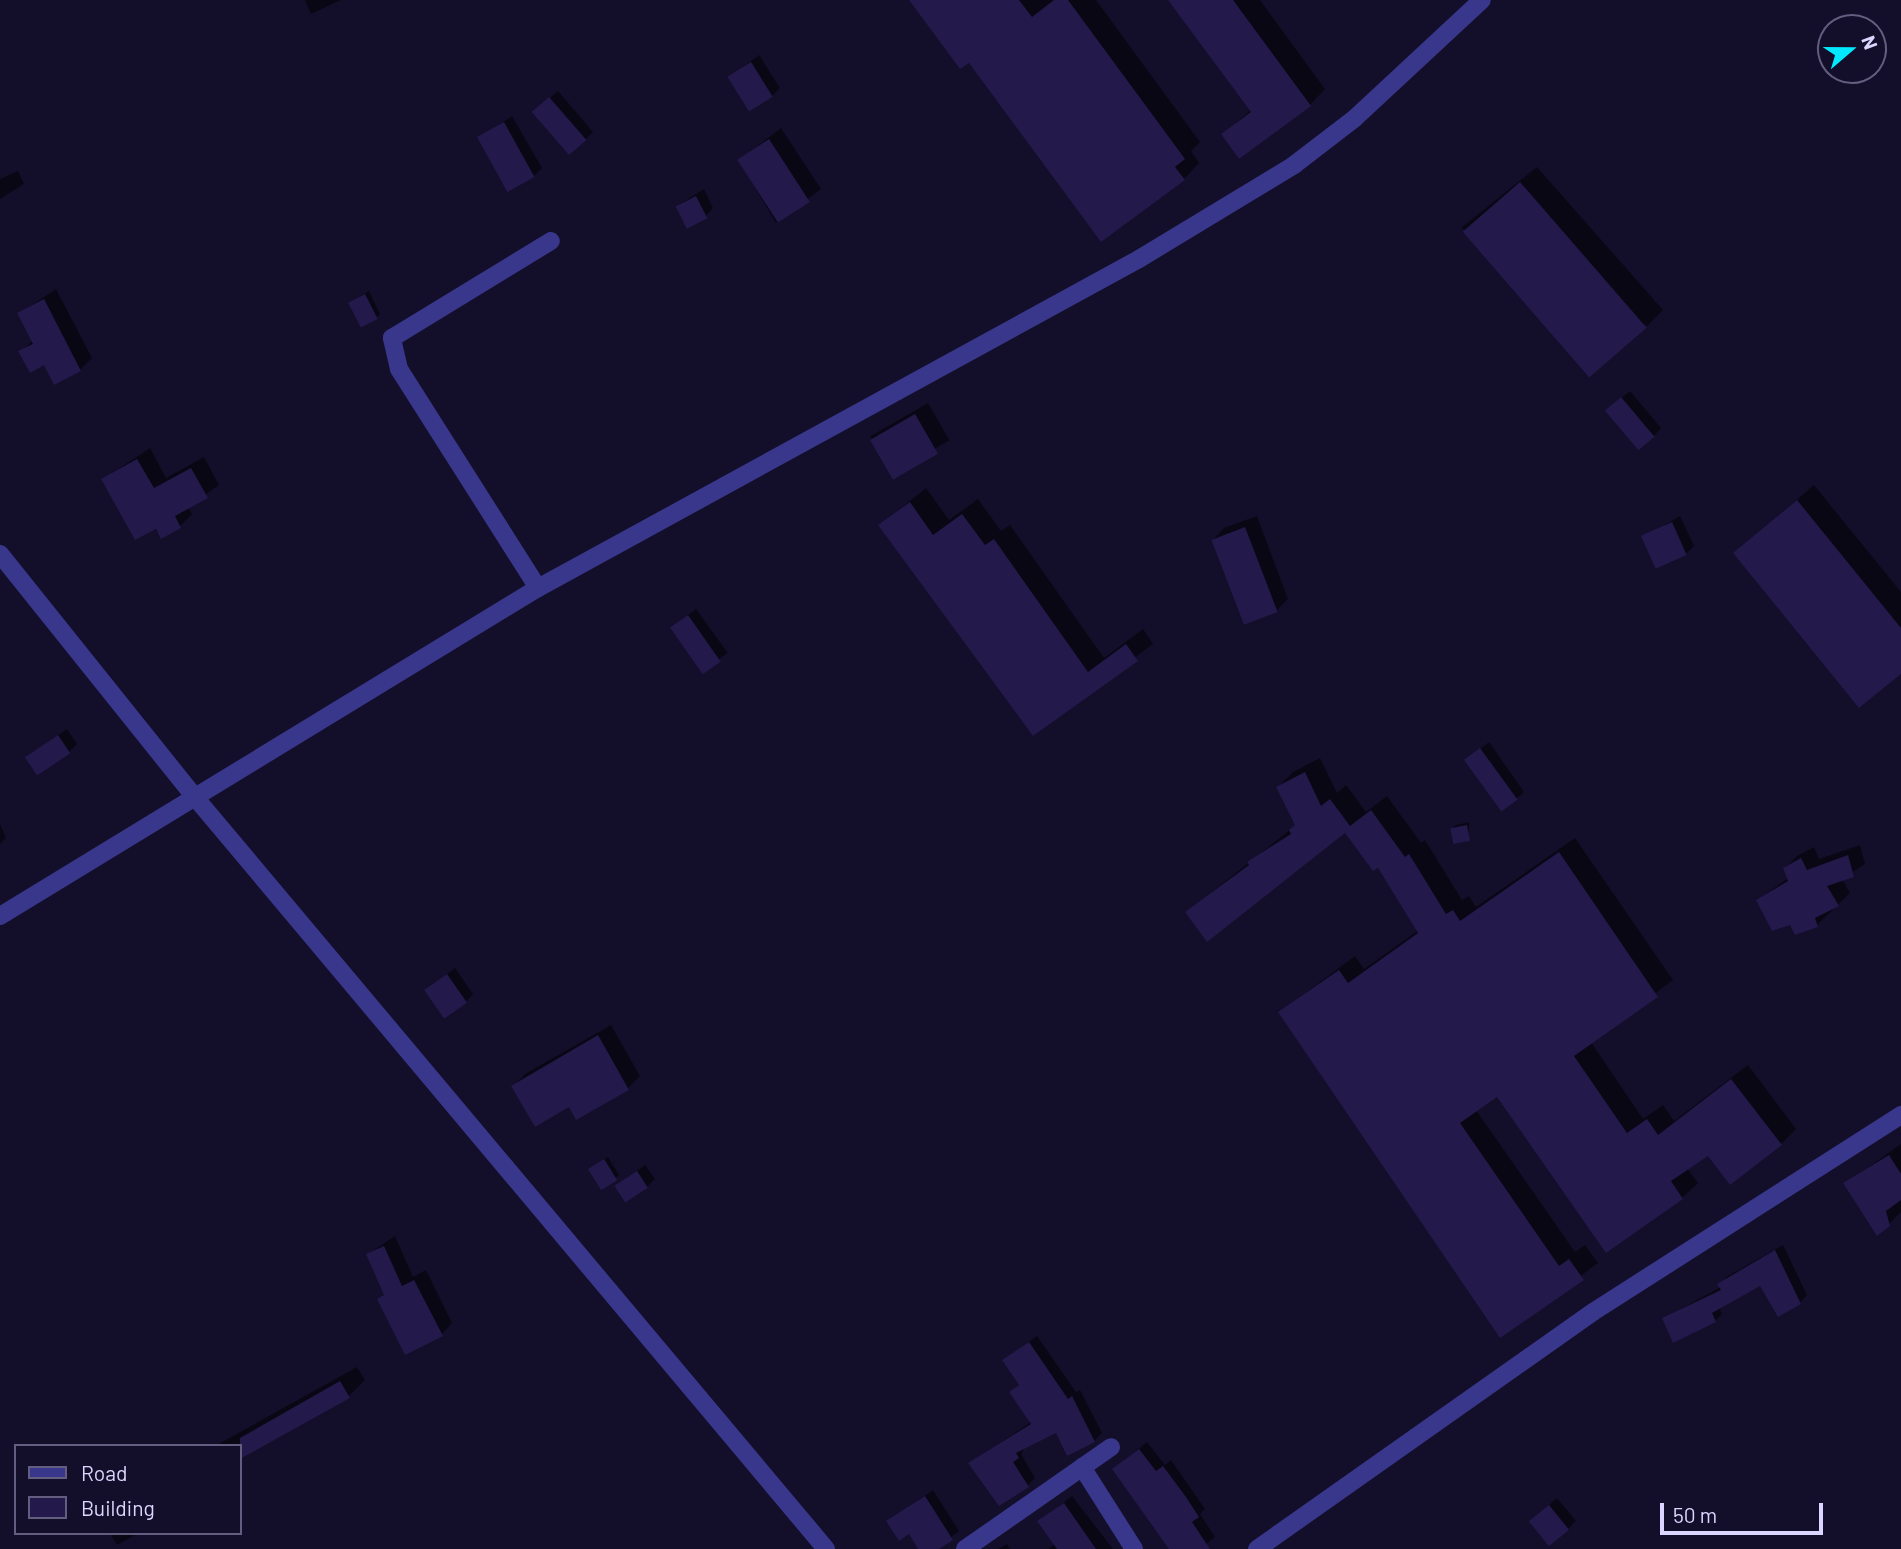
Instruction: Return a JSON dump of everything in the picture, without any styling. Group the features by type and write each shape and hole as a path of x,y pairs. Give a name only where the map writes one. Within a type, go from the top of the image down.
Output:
{"street":[{"path":"0,916 538,588 1115,272 1294,165 1355,118 1482,0"},
{"path":"538,588 399,369 392,338 551,242"},
{"path":"0,554 194,796 826,1549"},
{"path":"1257,1549 1593,1312 1901,1115"},
{"path":"965,1549 1111,1447"},
{"path":"1082,1467 1134,1549"}],"building":[{"path":"909,0 1019,0 1032,17 1054,0 1068,0 1185,159 1175,167 1185,180 1101,242 969,63 960,69"},
{"path":"1168,0 1233,0 1311,106 1239,159 1221,134 1251,112"},
{"path":"751,62 773,97 749,112 727,77"},
{"path":"549,97 586,140 569,155 532,112"},
{"path":"504,122 535,177 507,192 477,137"},
{"path":"769,139 810,202 778,223 737,160"},
{"path":"1520,182 1647,328 1589,378 1463,232"},
{"path":"696,196 707,218 687,229 676,206"},
{"path":"365,294 378,319 361,328 348,303"},
{"path":"44,299 81,371 54,385 44,365 30,373 18,351 33,344 17,313"},
{"path":"1621,397 1654,437 1638,450 1605,410"},
{"path":"915,414 938,454 893,480 870,440"},
{"path":"137,459 154,488 191,468 208,498 175,516 181,528 161,539 156,529 135,540 101,479"},
{"path":"1797,500 1901,628 1901,674 1859,708 1733,553"},
{"path":"910,502 933,535 962,514 985,545 994,539 1088,672 1126,644 1138,661 1033,736 878,525"},
{"path":"1672,522 1687,555 1656,569 1641,536"},
{"path":"1245,527 1278,612 1244,625 1211,540"},
{"path":"688,615 721,662 703,674 670,628"},
{"path":"58,735 70,753 37,776 25,757"},
{"path":"1480,748 1518,800 1501,812 1464,760"},
{"path":"1305,772 1321,806 1330,799 1350,826 1371,810 1405,857 1409,854 1446,914 1453,910 1460,921 1559,852 1658,997 1574,1056 1627,1133 1647,1119 1658,1135 1731,1079 1782,1145 1730,1185 1708,1156 1671,1181 1683,1199 1606,1253 1497,1097 1460,1123 1559,1266 1569,1259 1584,1280 1500,1338 1278,1012 1339,970 1348,983 1418,933 1378,868 1373,871 1345,833 1207,942 1185,912 1249,865 1247,862 1291,834 1289,830 1295,825 1276,787"},
{"path":"1467,825 1470,841 1453,844 1450,828"},
{"path":"1848,855 1854,877 1827,886 1839,906 1815,918 1818,927 1795,935 1790,925 1772,931 1756,900 1788,881 1783,868 1801,858 1807,870"},
{"path":"447,974 467,1003 444,1019 424,990"},
{"path":"598,1035 629,1090 576,1120 569,1107 535,1127 511,1086"},
{"path":"1889,1155 1901,1174 1901,1200 1886,1211 1890,1226 1877,1236 1843,1183"},
{"path":"604,1159 617,1180 601,1190 588,1169"},
{"path":"637,1171 648,1188 625,1202 614,1186"},
{"path":"384,1246 402,1286 414,1280 443,1336 405,1355 377,1299 384,1295 366,1254"},
{"path":"1775,1250 1801,1304 1778,1317 1760,1286 1712,1313 1716,1322 1673,1343 1662,1318 1721,1290 1717,1284"},
{"path":"1029,1342 1068,1399 1072,1396 1095,1442 1067,1456 1056,1433 1016,1453 1019,1458 1013,1462 1029,1487 999,1506 968,1463 1031,1424 1009,1392 1019,1385 1002,1360"},
{"path":"340,1381 350,1398 242,1458 240,1438"},
{"path":"1139,1449 1156,1471 1163,1466 1186,1497 1199,1517 1192,1522 1210,1549 1169,1549 1112,1469"},
{"path":"925,1496 953,1540 939,1549 918,1549 909,1534 899,1541 886,1521"},
{"path":"1064,1503 1096,1549 1057,1549 1037,1521"},
{"path":"1549,1505 1569,1530 1549,1546 1529,1521"}]}
